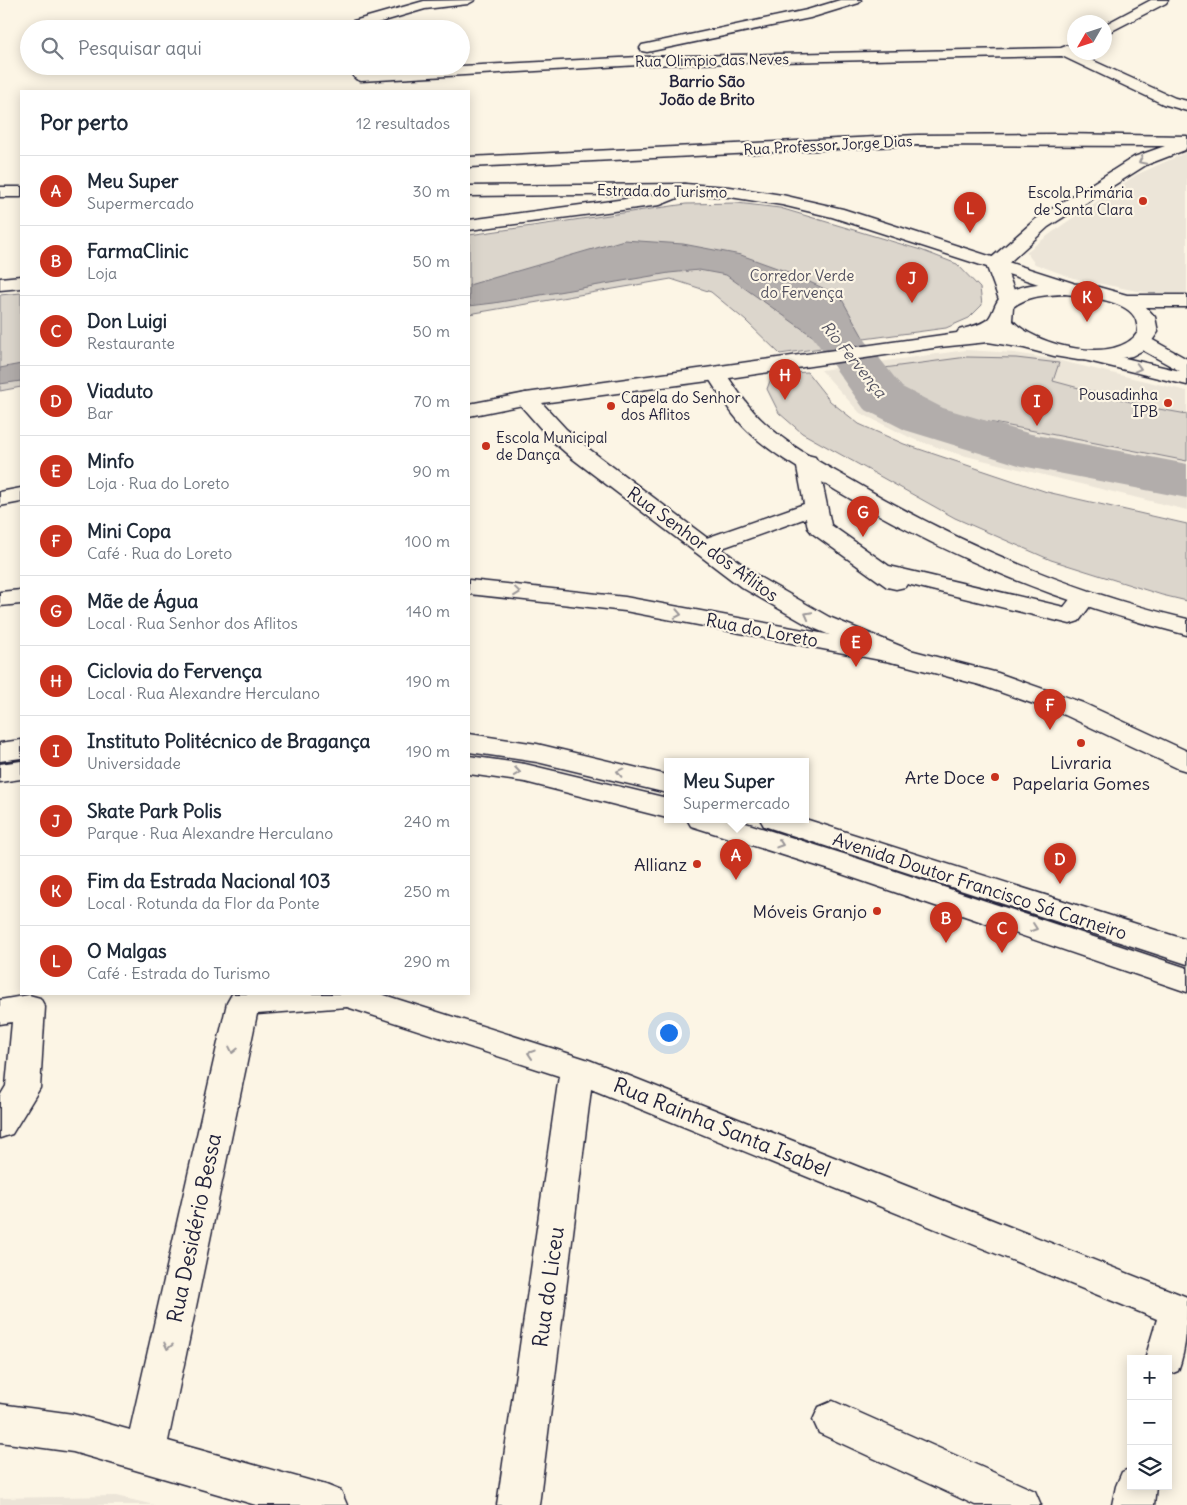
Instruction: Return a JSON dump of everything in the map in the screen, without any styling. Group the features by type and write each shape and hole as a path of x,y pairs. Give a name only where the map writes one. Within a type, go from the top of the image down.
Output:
{"street":[{"path":"373,20 424,6 468,0"},
{"path":"639,61 628,52 810,14 854,0"},
{"path":"1112,27 1162,0"},
{"name":"Rua Olimpio das Neves","path":"470,70 639,61 1067,49"},
{"path":"1090,60 1169,101 1187,106"},
{"name":"Rua Olimpio das Neves","path":"361,76 380,75"},
{"name":"Rua Professor Jorge Dias","path":"470,162 917,140 1059,139 1187,142"},
{"path":"1026,342 1010,332 1002,321 1005,306 995,266 1042,222 1140,161 1187,142"},
{"path":"470,225 660,200 684,189"},
{"name":"Estrada do Turismo","path":"470,191 684,189 730,192 782,200 837,213 995,266 1066,287"},
{"path":"0,192 20,192"},
{"path":"0,284 20,282"},
{"path":"940,341 981,330 997,322 1005,306 1029,291 1066,287 1107,294 1124,301 1144,316 1145,333 1187,367"},
{"path":"1124,301 1187,300"},
{"path":"1091,356 1112,354 1129,349 1165,313 1187,304"},
{"path":"470,410 526,399 716,374 940,341 988,336 1026,342 1045,349 1068,354 1091,356 1187,379"},
{"path":"716,374 755,426 807,462 911,522 1020,575 1084,598 1187,627"},
{"name":"Rua Senhor dos Aflitos","path":"526,399 558,434 582,454 750,582 820,622 901,656"},
{"path":"807,462 820,528 889,577 1070,616 1084,598"},
{"path":"0,499 20,495"},
{"path":"704,547 816,507"},
{"name":"Rua do Loreto","path":"470,586 625,604 901,656 990,679 1059,703 1187,762"},
{"path":"0,599 20,597"},
{"path":"470,743 537,753 664,783"},
{"path":"0,752 20,749"},
{"path":"470,765 525,773 664,807"},
{"path":"0,773 20,770"},
{"name":"Avenida Doutor Francisco Sá Carneiro","path":"714,823 840,863 1187,980"},
{"name":"Avenida Doutor Francisco Sá Carneiro","path":"786,823 1187,952"},
{"path":"1134,935 1187,932"},
{"name":"Rua Rainha Santa Isabel","path":"243,1003 336,995"},
{"name":"Rua Rainha Santa Isabel","path":"351,995 577,1068 1183,1312"},
{"name":"Rua Desidério Bessa","path":"145,1453 243,1003"},
{"path":"0,1012 29,1007 23,1088 0,1124"},
{"name":"Rua do Liceu","path":"518,1505 577,1068"},
{"path":"1166,1355 1183,1312"},
{"path":"833,1420 1020,1505"},
{"path":"0,1423 73,1433 326,1505"},
{"path":"0,1442 73,1433"},
{"path":"1133,1505 1135,1490"}],"shaded area":[{"name":"Escola Primária de Santa Clara","path":"1187,152 1187,293 1156,294 1073,278 1035,264 1026,252 1136,175"},
{"path":"624,240 683,244 741,255 788,272 840,296 864,339 828,347 726,275 699,270 669,273 470,306 470,285"},
{"path":"966,350 1015,353 1057,360 1187,391 1187,510 958,454 913,439 860,413 821,370"},
{"path":"20,364 20,381 0,384 0,368"},
{"path":"116,1496 154,1505 0,1505 0,1498"}],"green space":[{"name":"Corredor Verde do Fervença","path":"737,203 780,208 921,250 957,264 980,288 982,305 969,318 946,328 864,339 828,347 780,354 746,321 711,292 671,279 470,314 470,235 686,204"},
{"path":"20,293 20,387 0,391 0,295"},
{"path":"967,357 1016,358 1059,363 1053,381 1153,408 1187,414 1187,461 938,412 902,393 884,368"},
{"path":"807,372 830,401 859,424 904,444 1047,492 1187,524 1187,601 1051,560 955,518 802,433 779,413 767,389 771,378 779,374"}],"waterway":[{"name":"Rio Fervença","path":"772,283 827,323 883,398 924,419 1022,449 1187,481"}],"place":[{"name":"Escola Primária de Santa Clara","path":"1143,201"},
{"name":"O Malgas","path":"970,233"},
{"name":"Skate Park Polis","path":"912,303"},
{"name":"Fim da Estrada Nacional 103","path":"1087,322"},
{"name":"Ciclovia do Fervença","path":"785,400"},
{"name":"Pousadinha IPB","path":"1168,403"},
{"name":"Capela do Senhor dos Aflitos","path":"611,406"},
{"name":"Instituto Politécnico de Bragança","path":"1037,426"},
{"name":"Escola Municipal de Dança","path":"486,446"},
{"name":"Mãe de Água","path":"863,537"},
{"name":"Minfo","path":"856,667"},
{"name":"Mini Copa","path":"1050,730"},
{"name":"Livraria Papelaria Gomes","path":"1081,743"},
{"name":"Arte Doce","path":"995,777"},
{"name":"Allianz","path":"697,864"},
{"name":"Meu Super","path":"736,880"},
{"name":"Viaduto","path":"1060,884"},
{"name":"Móveis Granjo","path":"877,911"},
{"name":"FarmaClinic","path":"946,943"},
{"name":"Don Luigi","path":"1002,953"}],"district":[{"name":"Barrio São João de Brito","path":"707,90"}]}
